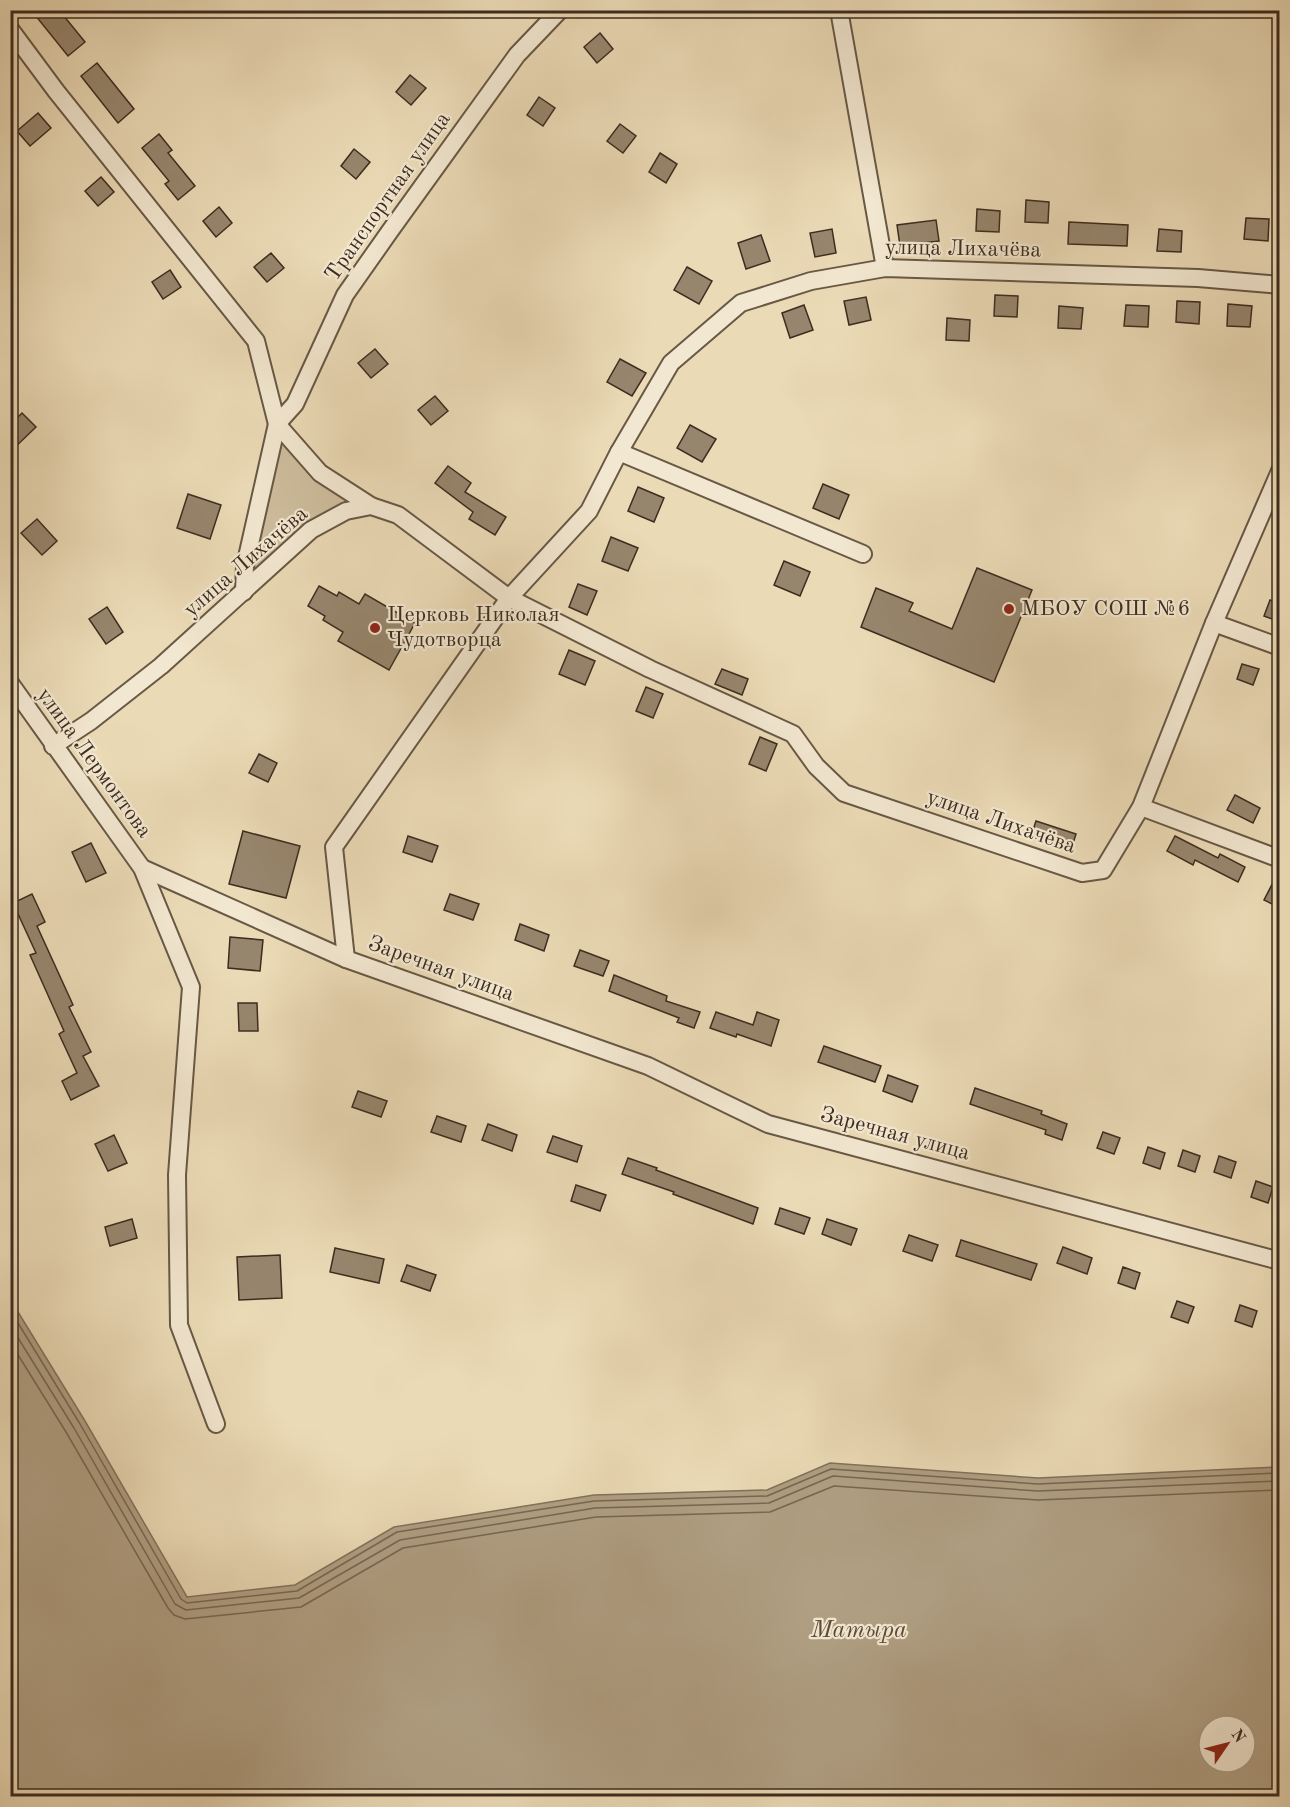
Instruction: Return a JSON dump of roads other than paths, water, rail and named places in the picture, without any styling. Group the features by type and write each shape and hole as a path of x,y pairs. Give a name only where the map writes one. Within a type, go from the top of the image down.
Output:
{"street":[{"name":"Транспортная улица","path":"244,592 245,567 278,424 295,404 345,295 517,55 560,10"},
{"path":"839,10 885,268"},
{"name":"Транспортная улица","path":"10,29 56,91 256,340 278,424 320,472 371,506"},
{"name":"улица Лихачёва","path":"346,959 334,848 510,598 589,511 619,452 671,363 741,303 811,281 885,268 1198,278 1280,285"},
{"path":"619,452 863,554"},
{"name":"улица Лихачёва","path":"53,746 91,721 161,666 311,530 346,511 371,506 398,515 510,598 650,669 793,734 816,766 843,793 1082,873 1103,870 1141,807 1214,623 1280,471"},
{"path":"1214,623 1280,647"},
{"name":"улица Лермонтова","path":"10,684 142,867"},
{"path":"1141,807 1280,860"},
{"path":"142,867 191,987 177,1175 180,1325 216,1424"},
{"name":"Заречная улица","path":"142,867 346,959 648,1066 768,1124 1280,1261"}],"water":[{"name":"Матыра","path":"10,1299 85,1421 187,1597 295,1585 394,1527 594,1495 767,1490 830,1463 1038,1478 1279,1467 1279,1796 11,1796"}],"place":[{"name":"МБОУ СОШ №6","path":"1009,609"},
{"name":"Церковь Николая Чудотворца","path":"375,628"}]}
